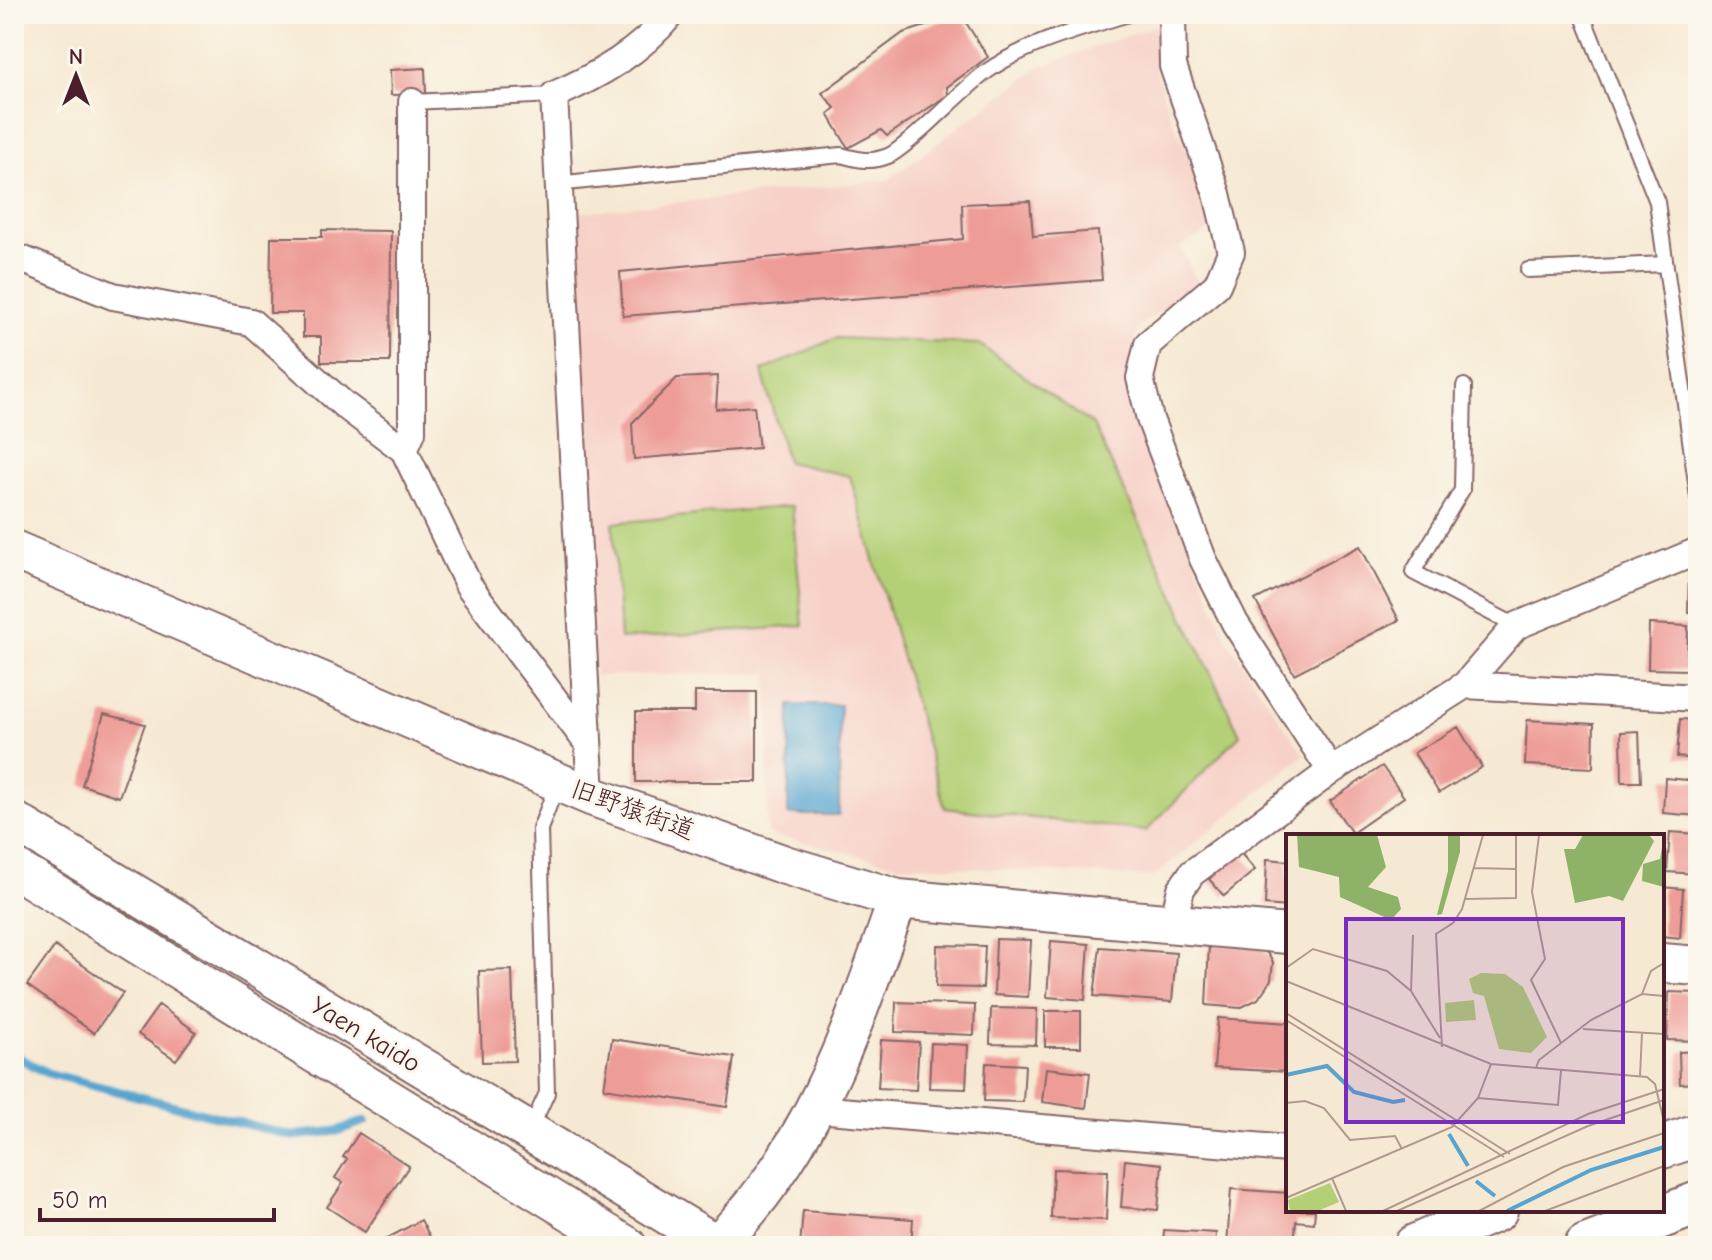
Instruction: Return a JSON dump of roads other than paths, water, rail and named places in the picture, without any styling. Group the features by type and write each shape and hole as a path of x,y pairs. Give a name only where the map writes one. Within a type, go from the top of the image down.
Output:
{"main road":[{"path":"1664,1146 1698,1135"},
{"path":"1586,1246 1698,1203"},
{"path":"1415,1246 1492,1212"}],"street":[{"path":"575,789 586,741 556,184 554,95 598,76 658,30 671,14"},
{"path":"1172,14 1173,66 1217,194 1231,252 1217,285 1148,344 1140,378 1150,419 1203,559 1235,623 1331,771"},
{"path":"404,450 412,432 412,102"},
{"path":"14,256 113,296 251,322 343,404 404,450 469,586 586,741"},
{"name":"旧野猿街道","path":"14,550 575,789 785,865 898,899 1286,934"},
{"path":"1173,923 1181,889 1192,873 1331,771 1465,685 1516,626 1698,551"},
{"path":"1465,685 1698,698"},
{"name":"Yaen kaido","path":"14,821 717,1246"},
{"name":"Yaen kaido","path":"14,868 627,1246"},
{"path":"717,1246 742,1219 817,1109 871,978 898,899"},
{"path":"1664,963 1698,966"},
{"path":"817,1109 1286,1149"}],"lane":[{"path":"556,184 841,155 867,162 892,155 950,99 989,70 1035,44 1128,14"},
{"path":"1582,14 1657,202 1698,497"},
{"path":"412,102 554,95"},
{"path":"1528,270 1665,264"},
{"path":"1464,386 1462,490 1413,572 1516,626"},
{"path":"529,1132 547,1093 540,829 575,789"}],"water":[{"path":"790,705 840,705 839,815 788,815"}],"waterway":[{"path":"14,1055 47,1073 292,1136 337,1131 365,1121"}]}
